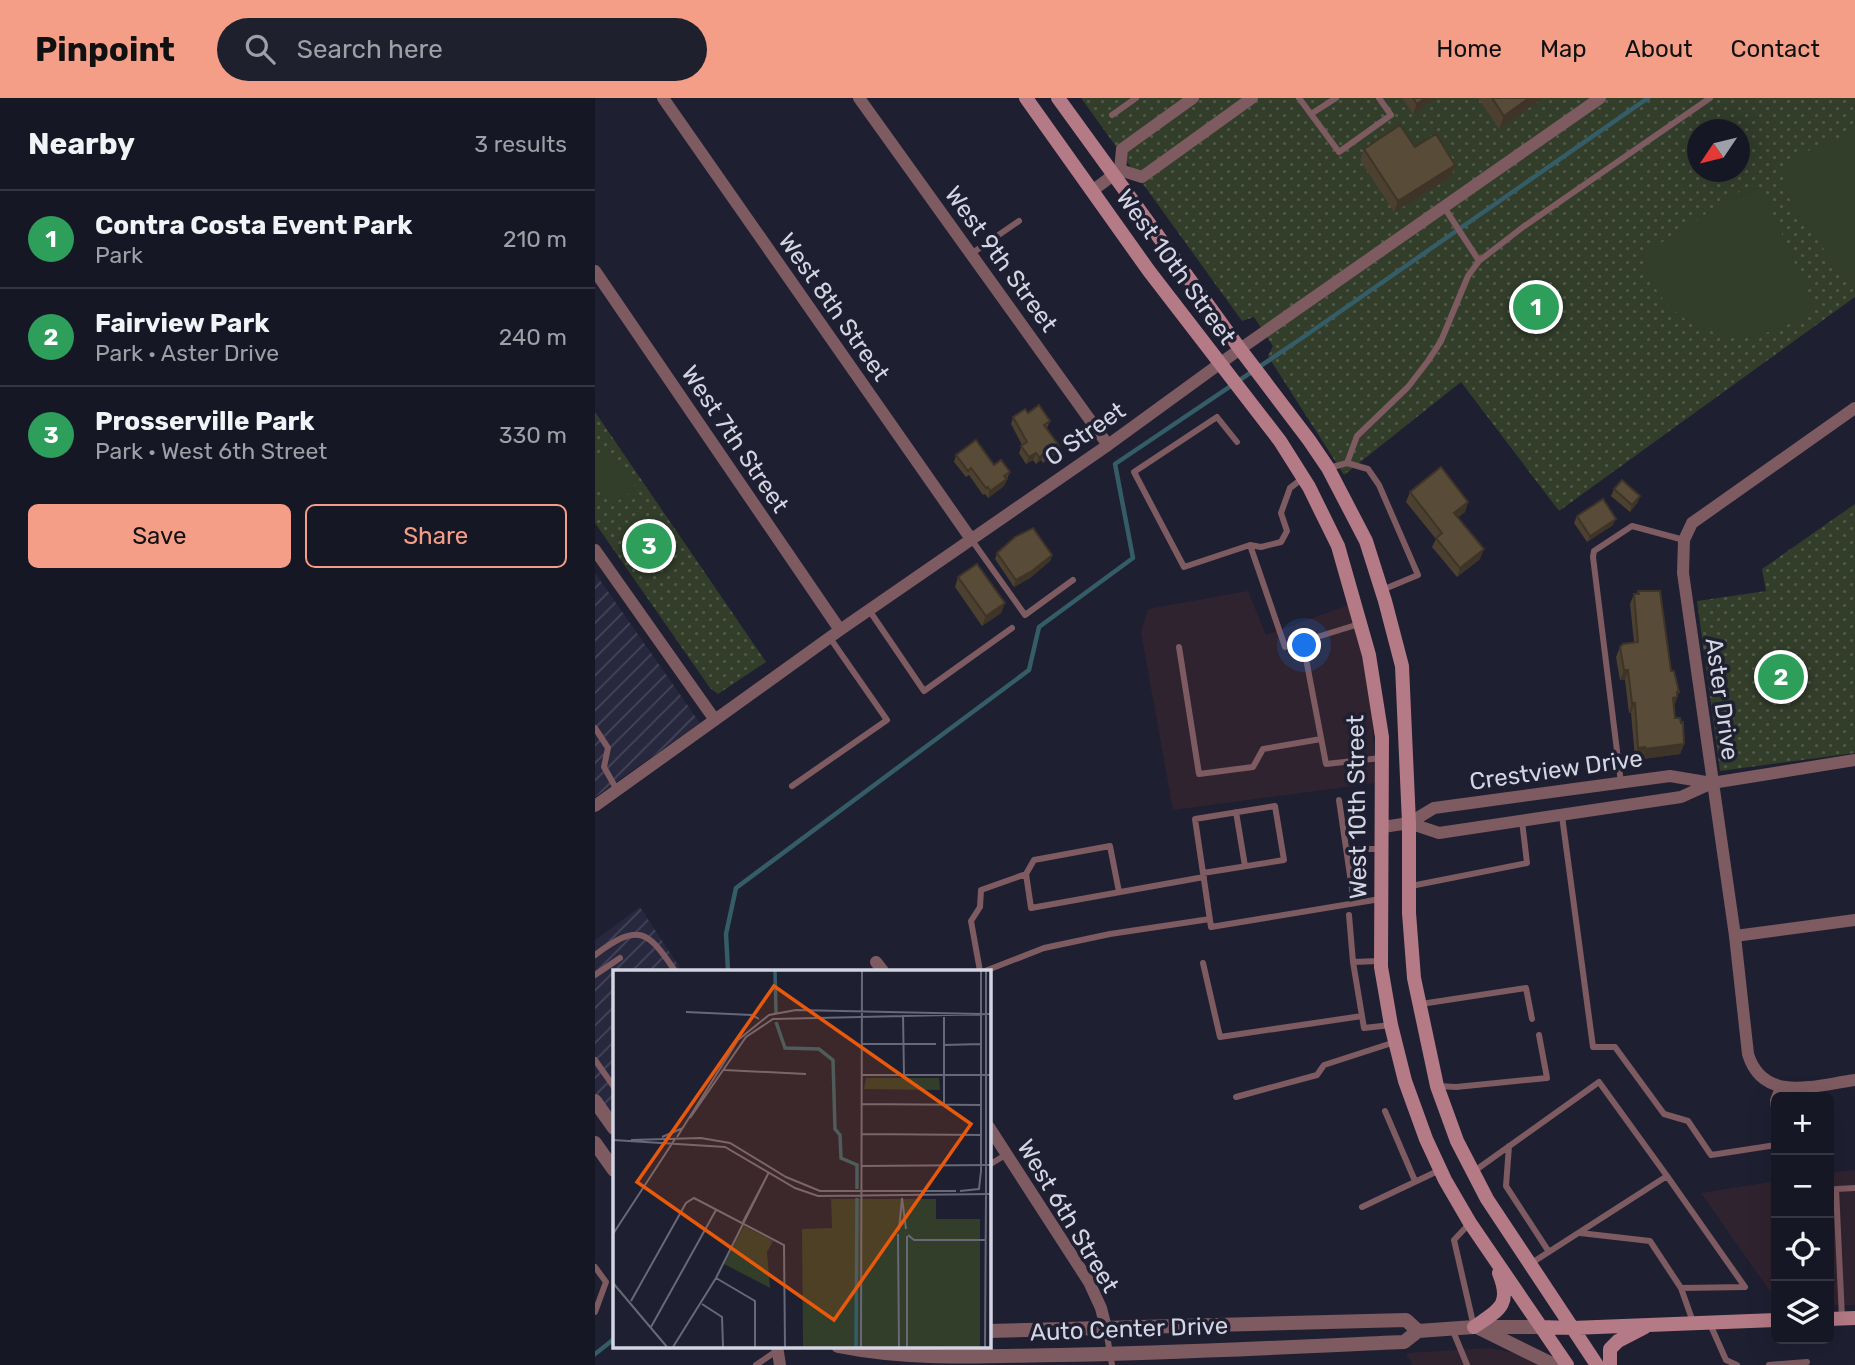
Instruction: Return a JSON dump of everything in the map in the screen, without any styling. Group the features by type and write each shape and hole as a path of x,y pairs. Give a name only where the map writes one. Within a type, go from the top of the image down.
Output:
{"main road":[{"name":"West 10th Street","path":"1027,98 1092,191 1280,441 1303,478 1338,546 1369,654 1382,737 1381,961 1391,1025 1405,1081 1440,1170 1470,1223 1567,1365"},
{"name":"West 10th Street","path":"1058,98 1118,172 1240,349 1309,440 1328,468 1366,541 1402,666 1414,978 1437,1086 1457,1141 1487,1199 1597,1365"},
{"path":"1476,1327 1504,1302 1505,1288 1492,1255"},
{"name":"Auto Center Drive","path":"1541,1327 1771,1320"},
{"path":"1610,1365 1610,1349 1618,1340 1648,1325"}],"street":[{"name":"West 8th Street","path":"663,98 971,539"},
{"name":"West 9th Street","path":"859,98 1108,445"},
{"path":"1092,191 1118,172 1122,149 1193,98"},
{"path":"1118,172 1142,177 1252,98"},
{"name":"O Street","path":"595,806 869,610 1600,98"},
{"name":"West 7th Street","path":"595,271 835,634"},
{"path":"1684,540 1692,523 1707,510 1855,408"},
{"name":"Aster Drive","path":"1684,540 1683,573 1735,936 1748,1055 1759,1077 1778,1087"},
{"path":"595,550 715,720"},
{"name":"Crestview Drive","path":"1409,823 1439,833 1681,797 1712,783 1855,760"},
{"name":"Crestview Drive","path":"1383,827 1409,823 1434,808 1670,776 1712,783"},
{"path":"1735,936 1855,920"},
{"path":"1778,1087 1855,1080"},
{"path":"595,1101 613,1127"},
{"name":"West 6th Street","path":"991,1130 1089,1282 1101,1308 1106,1328"},
{"path":"595,1143 613,1169"},
{"name":"Auto Center Drive","path":"991,1331 1406,1320 1418,1331"},
{"path":"1476,1327 1554,1365"},
{"name":"Auto Center Drive","path":"850,1348 890,1355 933,1357 1111,1359 1404,1342 1418,1331 1476,1327 1541,1327"},
{"path":"777,1348 780,1365"}],"lane":[{"path":"1112,115 1136,98"},
{"path":"1299,98 1339,152 1391,115 1379,98"},
{"path":"1311,114 1336,98"},
{"path":"1347,463 1357,436 1408,387 1428,361 1441,341 1468,276 1479,261 1523,227 1710,98"},
{"path":"1444,207 1479,261"},
{"path":"971,254 1019,221"},
{"path":"1237,442 1217,416 1134,472 1184,567 1250,545 1261,547 1281,542 1287,531 1281,513 1290,488 1303,478"},
{"path":"1328,468 1347,463 1368,468 1379,485 1418,575 1382,590"},
{"path":"1621,783 1594,551 1632,526 1684,540"},
{"path":"971,539 1025,615 1073,580"},
{"path":"1250,545 1285,647 1361,624"},
{"path":"869,610 924,691 1012,628"},
{"path":"792,786 887,720 835,634"},
{"path":"1303,643 1326,764 1382,758"},
{"path":"1179,647 1199,775 1253,767 1263,749 1321,739"},
{"path":"595,728 608,748 604,767 617,790"},
{"path":"595,765 604,767"},
{"path":"1339,800 1354,903"},
{"path":"1119,892 1110,846 1034,860 1026,874 1031,908 1119,892 1204,875 1244,866 1283,860 1275,806 1195,820 1204,875 1211,927 1382,898"},
{"path":"1236,812 1244,866"},
{"path":"1562,814 1593,1047 1615,1047 1664,1114 1688,1121 1711,1154 1771,1146"},
{"path":"1409,887 1527,863 1522,820"},
{"path":"1347,849 1383,849"},
{"path":"980,970 971,921 980,907 981,890 1026,874"},
{"path":"1349,915 1353,962 1364,1028 1391,1025"},
{"path":"988,970 1044,948 1155,926 1210,919"},
{"path":"595,955 631,934 643,935 658,946 674,970"},
{"path":"595,975 620,958"},
{"path":"1353,962 1381,961"},
{"path":"1203,963 1220,1037 1362,1016"},
{"path":"1419,1004 1526,988 1532,1019"},
{"path":"1437,1086 1456,1087 1547,1078 1539,1035"},
{"path":"1236,1097 1317,1075 1324,1065 1395,1042"},
{"path":"595,1060 613,1086"},
{"path":"1473,1171 1599,1082 1745,1287 1681,1288"},
{"path":"1776,1092 1778,1087"},
{"path":"1385,1111 1415,1181"},
{"path":"1509,1146 1506,1186 1549,1252"},
{"path":"991,1164 1007,1154"},
{"path":"1362,1207 1440,1170"},
{"path":"1530,1264 1667,1176"},
{"path":"1842,1318 1836,1189 1855,1188"},
{"path":"1470,1223 1454,1240 1476,1327"},
{"path":"1579,1233 1650,1241 1681,1288 1693,1322"},
{"path":"595,1267 606,1282 595,1312"},
{"path":"1709,1322 1726,1360 1737,1365"},
{"path":"1106,1328 1111,1359"},
{"path":"1452,1329 1467,1365"},
{"path":"756,1365 777,1348"},
{"path":"1769,1365 1807,1362"}],"shaded area":[{"path":"595,573 700,723 595,797"},
{"path":"1248,591 1266,635 1351,604 1371,694 1376,783 1173,810 1141,632 1148,609"},
{"path":"640,907 681,970 613,970 613,1118 595,1092 595,940"},
{"path":"1855,1170 1855,1305 1834,1305 1834,1172"},
{"path":"1771,1182 1771,1293 1701,1193"},
{"path":"1489,1348 1530,1356 1542,1365 1413,1365 1407,1356 1407,1353"}],"green space":[{"path":"1081,98 1855,98 1855,297 1559,511 1461,382 1344,475 1268,356 1273,346 1254,317 1242,321"},
{"path":"1855,131 1855,280 1850,283 1796,210 1784,181 1788,169 1798,157"},
{"path":"1754,189 1764,194 1814,306 1796,320 1756,335 1713,332 1693,324 1675,312 1660,295 1641,256 1741,191"},
{"path":"595,412 766,662 718,694 710,688 595,523"},
{"path":"608,448 636,488 612,505 595,481 595,458"},
{"path":"1855,504 1855,753 1720,771 1697,601 1766,591 1762,569"}],"building":[{"path":"1413,98 1425,98 1417,104"},
{"path":"1492,98 1529,98 1504,116"},
{"path":"1400,125 1415,147 1436,134 1455,165 1398,201 1364,149"},
{"path":"1039,405 1050,421 1044,425 1060,447 1046,457 1044,454 1039,457 1036,453 1029,457 1021,446 1027,442 1013,417 1025,409 1028,413"},
{"path":"976,440 994,465 1001,460 1010,472 1004,476 1007,479 990,491 971,468 968,471 956,455"},
{"path":"1441,467 1468,502 1454,513 1484,549 1460,568 1436,538 1442,533 1410,492"},
{"path":"1622,480 1640,496 1632,505 1614,489"},
{"path":"1603,499 1616,519 1590,536 1577,516"},
{"path":"1033,528 1052,555 1016,580 997,553 1015,537"},
{"path":"977,564 1005,603 986,616 958,577"},
{"path":"1638,591 1660,591 1671,671 1674,671 1679,692 1677,697 1673,698 1675,718 1680,718 1681,723 1683,722 1684,744 1638,748 1635,703 1632,703 1628,670 1624,670 1620,647 1638,642 1634,594 1639,594"}],"waterway":[{"path":"728,970 726,934 736,888 1029,670 1039,627 1133,558 1115,464 1648,98"},
{"path":"595,1354 613,1340"}],"place":[{"name":"Contra Costa Event Park","path":"1536,307"},
{"name":"Prosserville Park","path":"649,546"},
{"name":"Fairview Park","path":"1781,677"}]}
